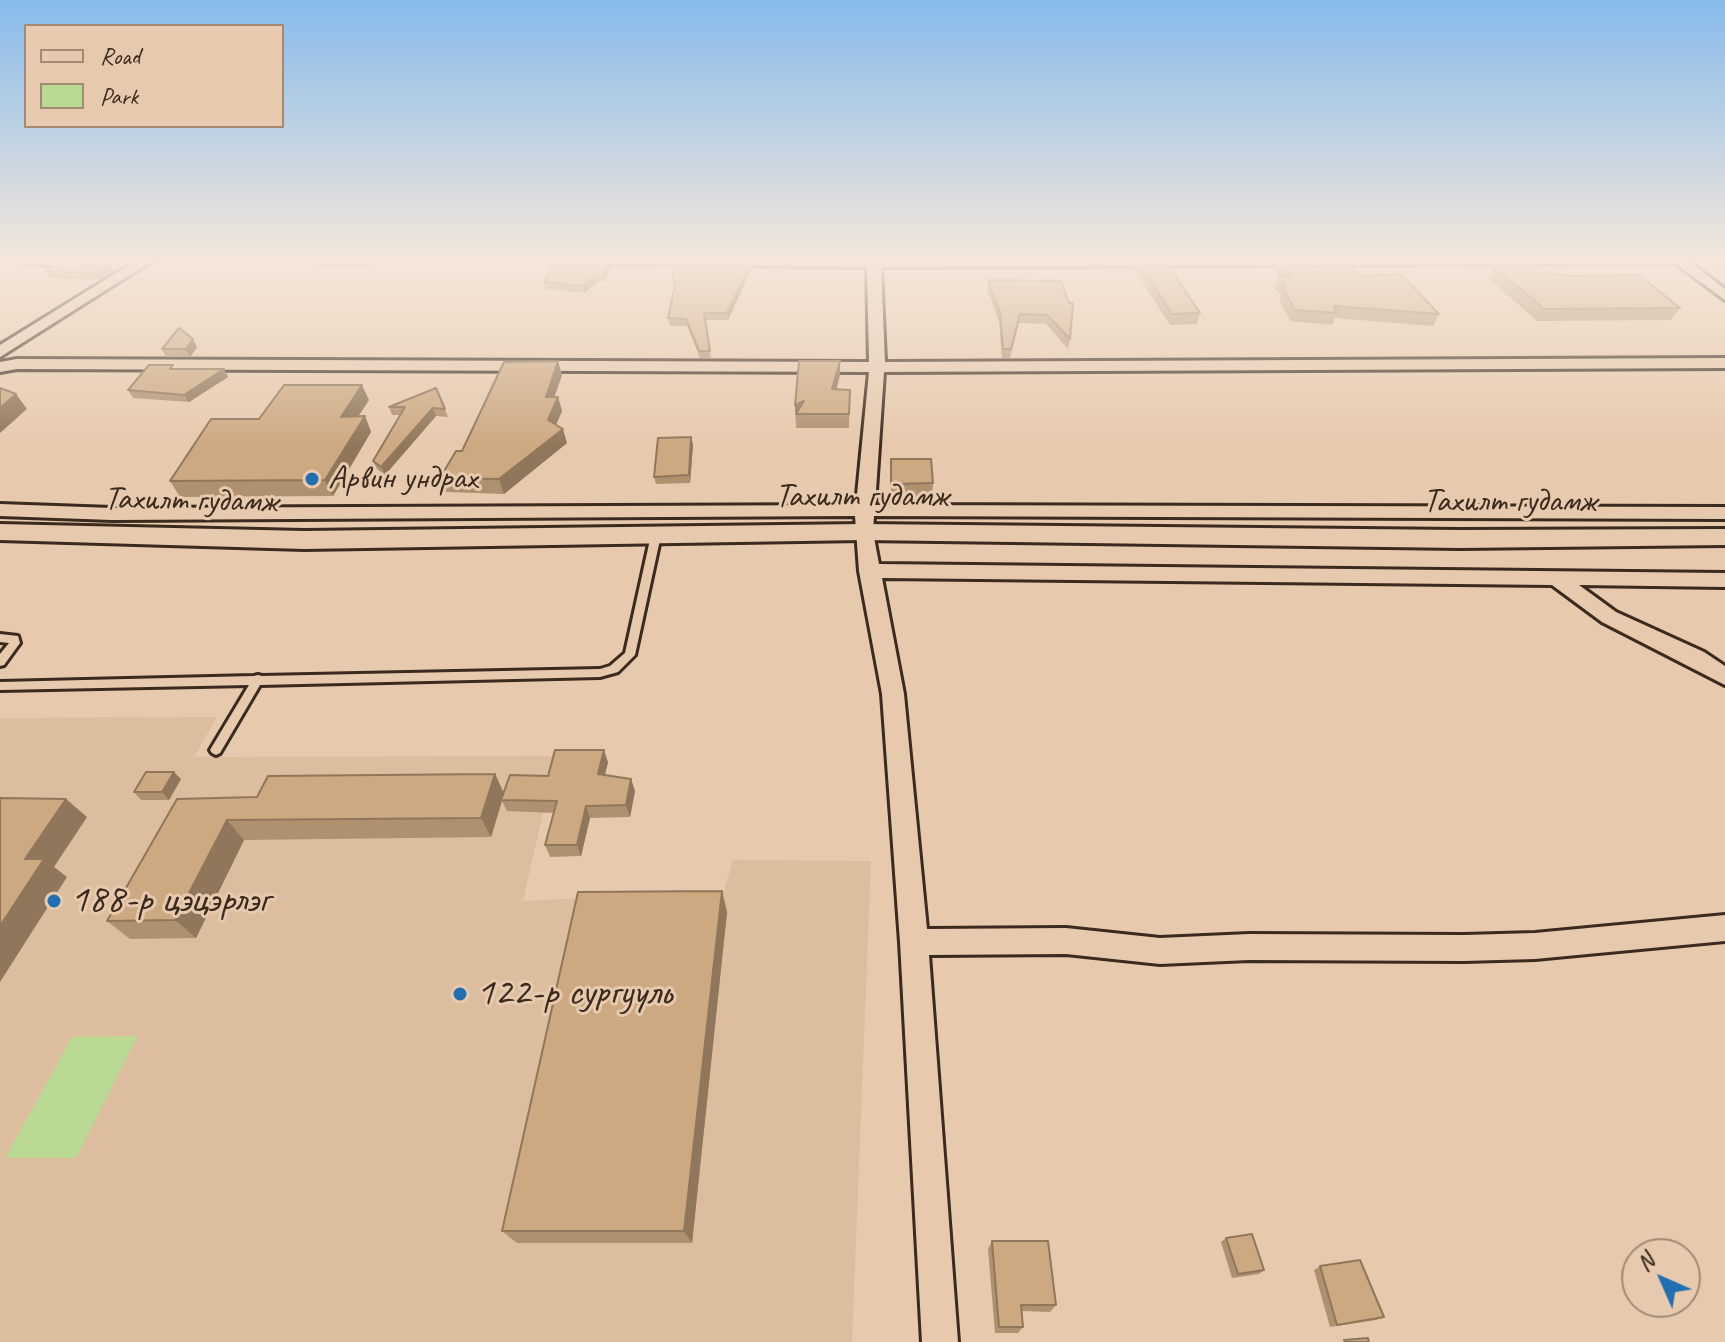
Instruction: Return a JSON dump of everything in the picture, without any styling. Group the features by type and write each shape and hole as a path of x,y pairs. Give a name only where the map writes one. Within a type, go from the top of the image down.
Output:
{"main road":[{"name":"Тахилт гудамж","path":"0,532 304,540 483,526 656,535 864,522 1460,539 1725,537"}],"street":[{"path":"0,352 50,322"},
{"path":"876,322 877,367 864,522 869,571 893,694 914,942 940,1342"},
{"path":"0,367 17,364 877,367 1725,363"},
{"path":"0,510 325,514 483,526 1725,513"},
{"path":"304,540 325,514"},
{"path":"869,571 1725,580"},
{"path":"1556,578 1609,617 1696,658 1725,677"},
{"path":"914,942 1066,941 1160,951 1265,947 1464,948 1535,946 1725,928"}],"lane":[{"path":"0,686 600,673 614,669 630,655 656,535"},
{"path":"0,638 14,639 15,643 0,662"},
{"path":"216,750 258,679"}],"shaded area":[{"name":"122-р сургууль","path":"217,717 194,757 556,756 523,901 724,891 733,860 871,861 852,1342 0,1342 0,718"}],"green space":[{"path":"138,1036 76,1158 5,1158 72,1037"}],"building":[{"path":"687,322 705,322 710,351 699,351"},
{"path":"1001,322 1018,322 1011,349 1003,349"},
{"path":"1053,322 1071,322 1070,339"},
{"path":"179,328 193,339 186,349 162,349"},
{"path":"558,361 546,397 558,397 548,420 563,429 499,479 440,478 456,451 462,451 504,362"},
{"path":"799,361 840,361 832,389 850,390 849,414 796,414 804,401 795,405"},
{"path":"149,365 173,365 170,369 224,369 184,395 128,390"},
{"path":"284,385 362,385 341,417 365,416 325,480 170,481 211,419 259,419"},
{"path":"0,388 16,394 0,408"},
{"path":"436,388 445,409 433,408 381,467 373,461 405,407 389,407"},
{"path":"691,437 689,475 654,477 658,438"},
{"path":"891,459 931,459 933,483 891,484"},
{"path":"555,750 604,750 598,774 631,779 626,805 586,806 577,845 545,845 557,801 501,800 510,775 548,776"},
{"path":"146,772 174,772 162,792 134,792"},
{"path":"495,774 481,818 227,820 175,920 107,921 177,799 257,797 268,776"},
{"path":"0,798 66,799 25,859 44,859 0,926"},
{"path":"722,891 684,1231 502,1231 578,892"},
{"path":"1252,1234 1264,1270 1238,1274 1226,1238"},
{"path":"992,1241 1048,1241 1056,1305 1021,1305 1023,1327 999,1327"},
{"path":"1360,1260 1384,1317 1337,1325 1320,1266"},
{"path":"1368,1338 1369,1342 1344,1340"}],"place":[{"name":"Арвин ундрах","path":"312,479"},
{"name":"188-р цэцэрлэг","path":"54,901"},
{"name":"122-р сургууль","path":"460,994"}]}
